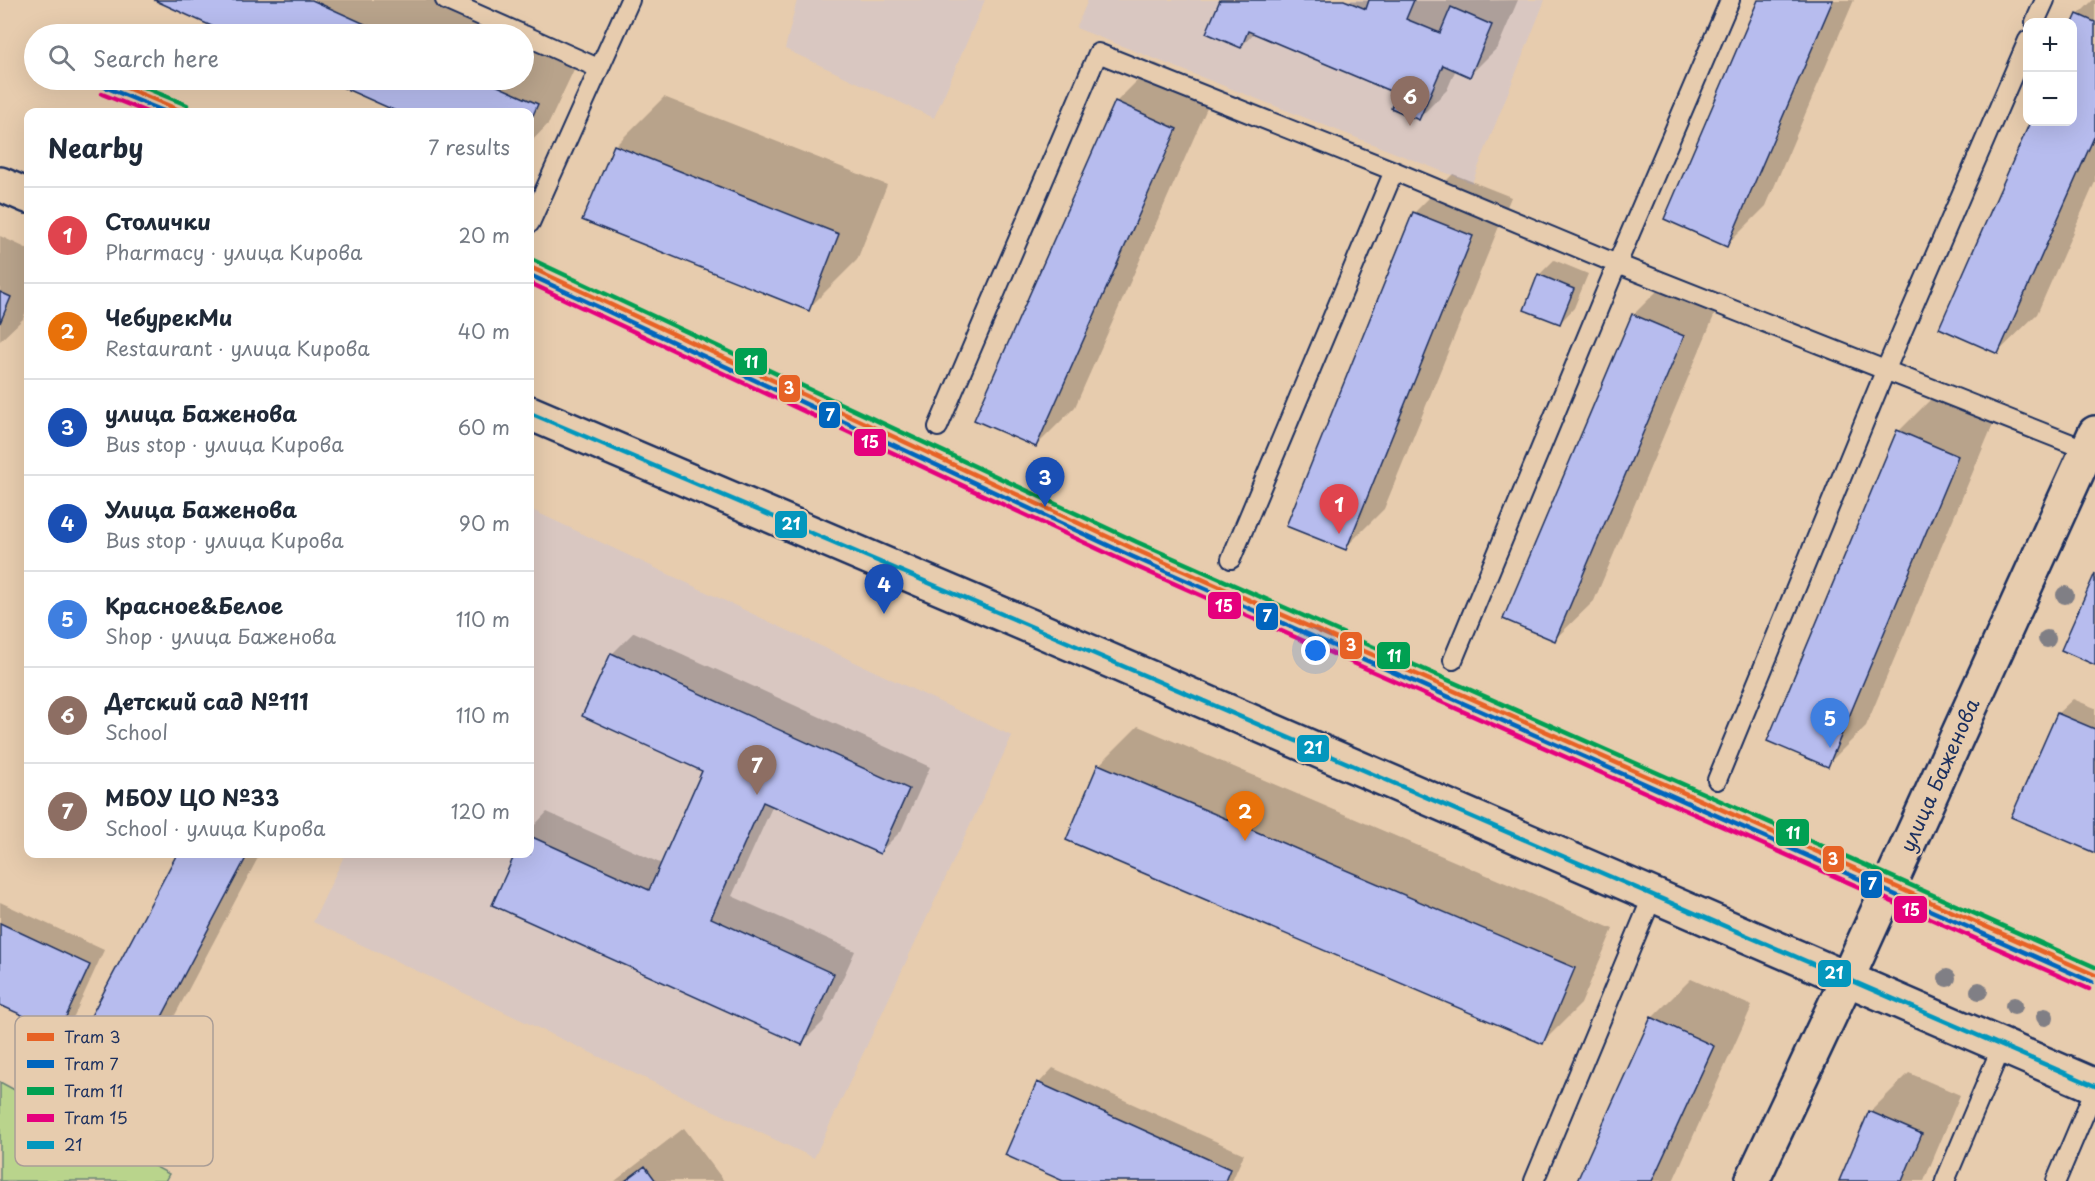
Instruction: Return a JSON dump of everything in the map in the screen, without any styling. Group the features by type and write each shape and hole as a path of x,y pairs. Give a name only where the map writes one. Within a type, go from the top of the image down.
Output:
{"street":[{"path":"0,184 24,194"},
{"path":"534,415 1021,622 2095,1088"},
{"name":"улица Баженова","path":"1752,1181 1847,979 2091,442"}],"lane":[{"path":"445,0 498,24"},
{"path":"534,214 630,0"},
{"path":"1453,660 1617,264 1730,0"},
{"path":"2037,18 2045,0"},
{"path":"534,40 598,68"},
{"path":"1717,780 1886,369 2023,52"},
{"path":"938,427 1098,53 1394,171 1617,264 1886,369 2091,442"},
{"path":"1231,559 1394,171"},
{"path":"1534,1181 1653,895"},
{"path":"1945,1181 2002,1046"},
{"path":"2056,1181 2095,1088"}],"shaded area":[{"path":"797,0 985,0 934,118 785,49"},
{"path":"1088,0 1545,0 1472,183 1076,28"},
{"path":"534,511 1012,736 814,1158 313,922 343,858 534,858"}],"green space":[{"path":"0,1082 15,1090 15,1166 154,1166 169,1174 165,1181 0,1181"}],"building":[{"path":"154,0 312,0 365,24 207,24"},
{"path":"1220,0 1344,0 1366,9 1369,0 1414,0 1406,19 1440,33 1451,7 1492,25 1470,77 1443,65 1419,120 1391,108 1397,94 1248,31 1241,48 1206,33"},
{"path":"1758,0 1833,0 1727,247 1664,219"},
{"path":"2077,14 2095,22 2095,135 1998,354 1939,328 2028,126 2077,126 2077,18 2075,18"},
{"path":"348,90 506,90 538,104 534,113 534,108 389,108"},
{"path":"1115,101 1177,129 1036,447 974,420"},
{"path":"614,145 839,234 809,311 582,220"},
{"path":"1413,212 1473,236 1346,550 1286,526"},
{"path":"1538,274 1574,289 1560,324 1524,310"},
{"path":"0,292 11,297 0,323"},
{"path":"1632,314 1684,336 1555,641 1503,619"},
{"path":"1897,430 1958,456 1828,767 1767,741"},
{"path":"2095,573 2095,665 2061,650"},
{"path":"611,653 909,789 880,854 763,802 711,918 834,974 802,1045 492,905 513,858 534,858 534,838 649,890 702,771 582,716"},
{"path":"2057,713 2095,729 2095,853 2011,817"},
{"path":"1098,764 1575,968 1543,1044 1066,840"},
{"path":"175,858 246,858 162,1016 91,1016"},
{"path":"0,923 90,965 66,1016 24,1016 0,1005"},
{"path":"1651,1017 1714,1046 1652,1181 1577,1181"},
{"path":"1037,1082 1230,1169 1225,1181 1063,1181 1005,1155"},
{"path":"1869,1111 1922,1134 1902,1181 1839,1181"},
{"path":"645,1166 656,1181 625,1181"}],"tram line":[{"name":"7","path":"112,90 156,108"},
{"name":"3","path":"132,90 174,108"},
{"name":"11","path":"150,90 187,105"},
{"name":"15","path":"102,94 137,108"},
{"name":"11","path":"534,260 1137,542 2095,967"},
{"name":"3","path":"534,269 1134,549 2095,975"},
{"name":"7","path":"534,277 1131,556 2092,982"},
{"name":"15","path":"534,285 1128,563 2089,989"}],"transit line":[{"name":"21","path":"534,415 1030,626 2095,1086"}],"place":[{"name":"Детский сад №111","path":"1410,126"},
{"name":"улица Баженова","path":"1045,507"},
{"name":"Столички","path":"1339,534"},
{"name":"Улица Баженова","path":"884,614"},
{"name":"Красное&Белое","path":"1830,748"},
{"name":"МБОУ ЦО №33","path":"757,795"},
{"name":"ЧебурекМи","path":"1245,841"}]}
